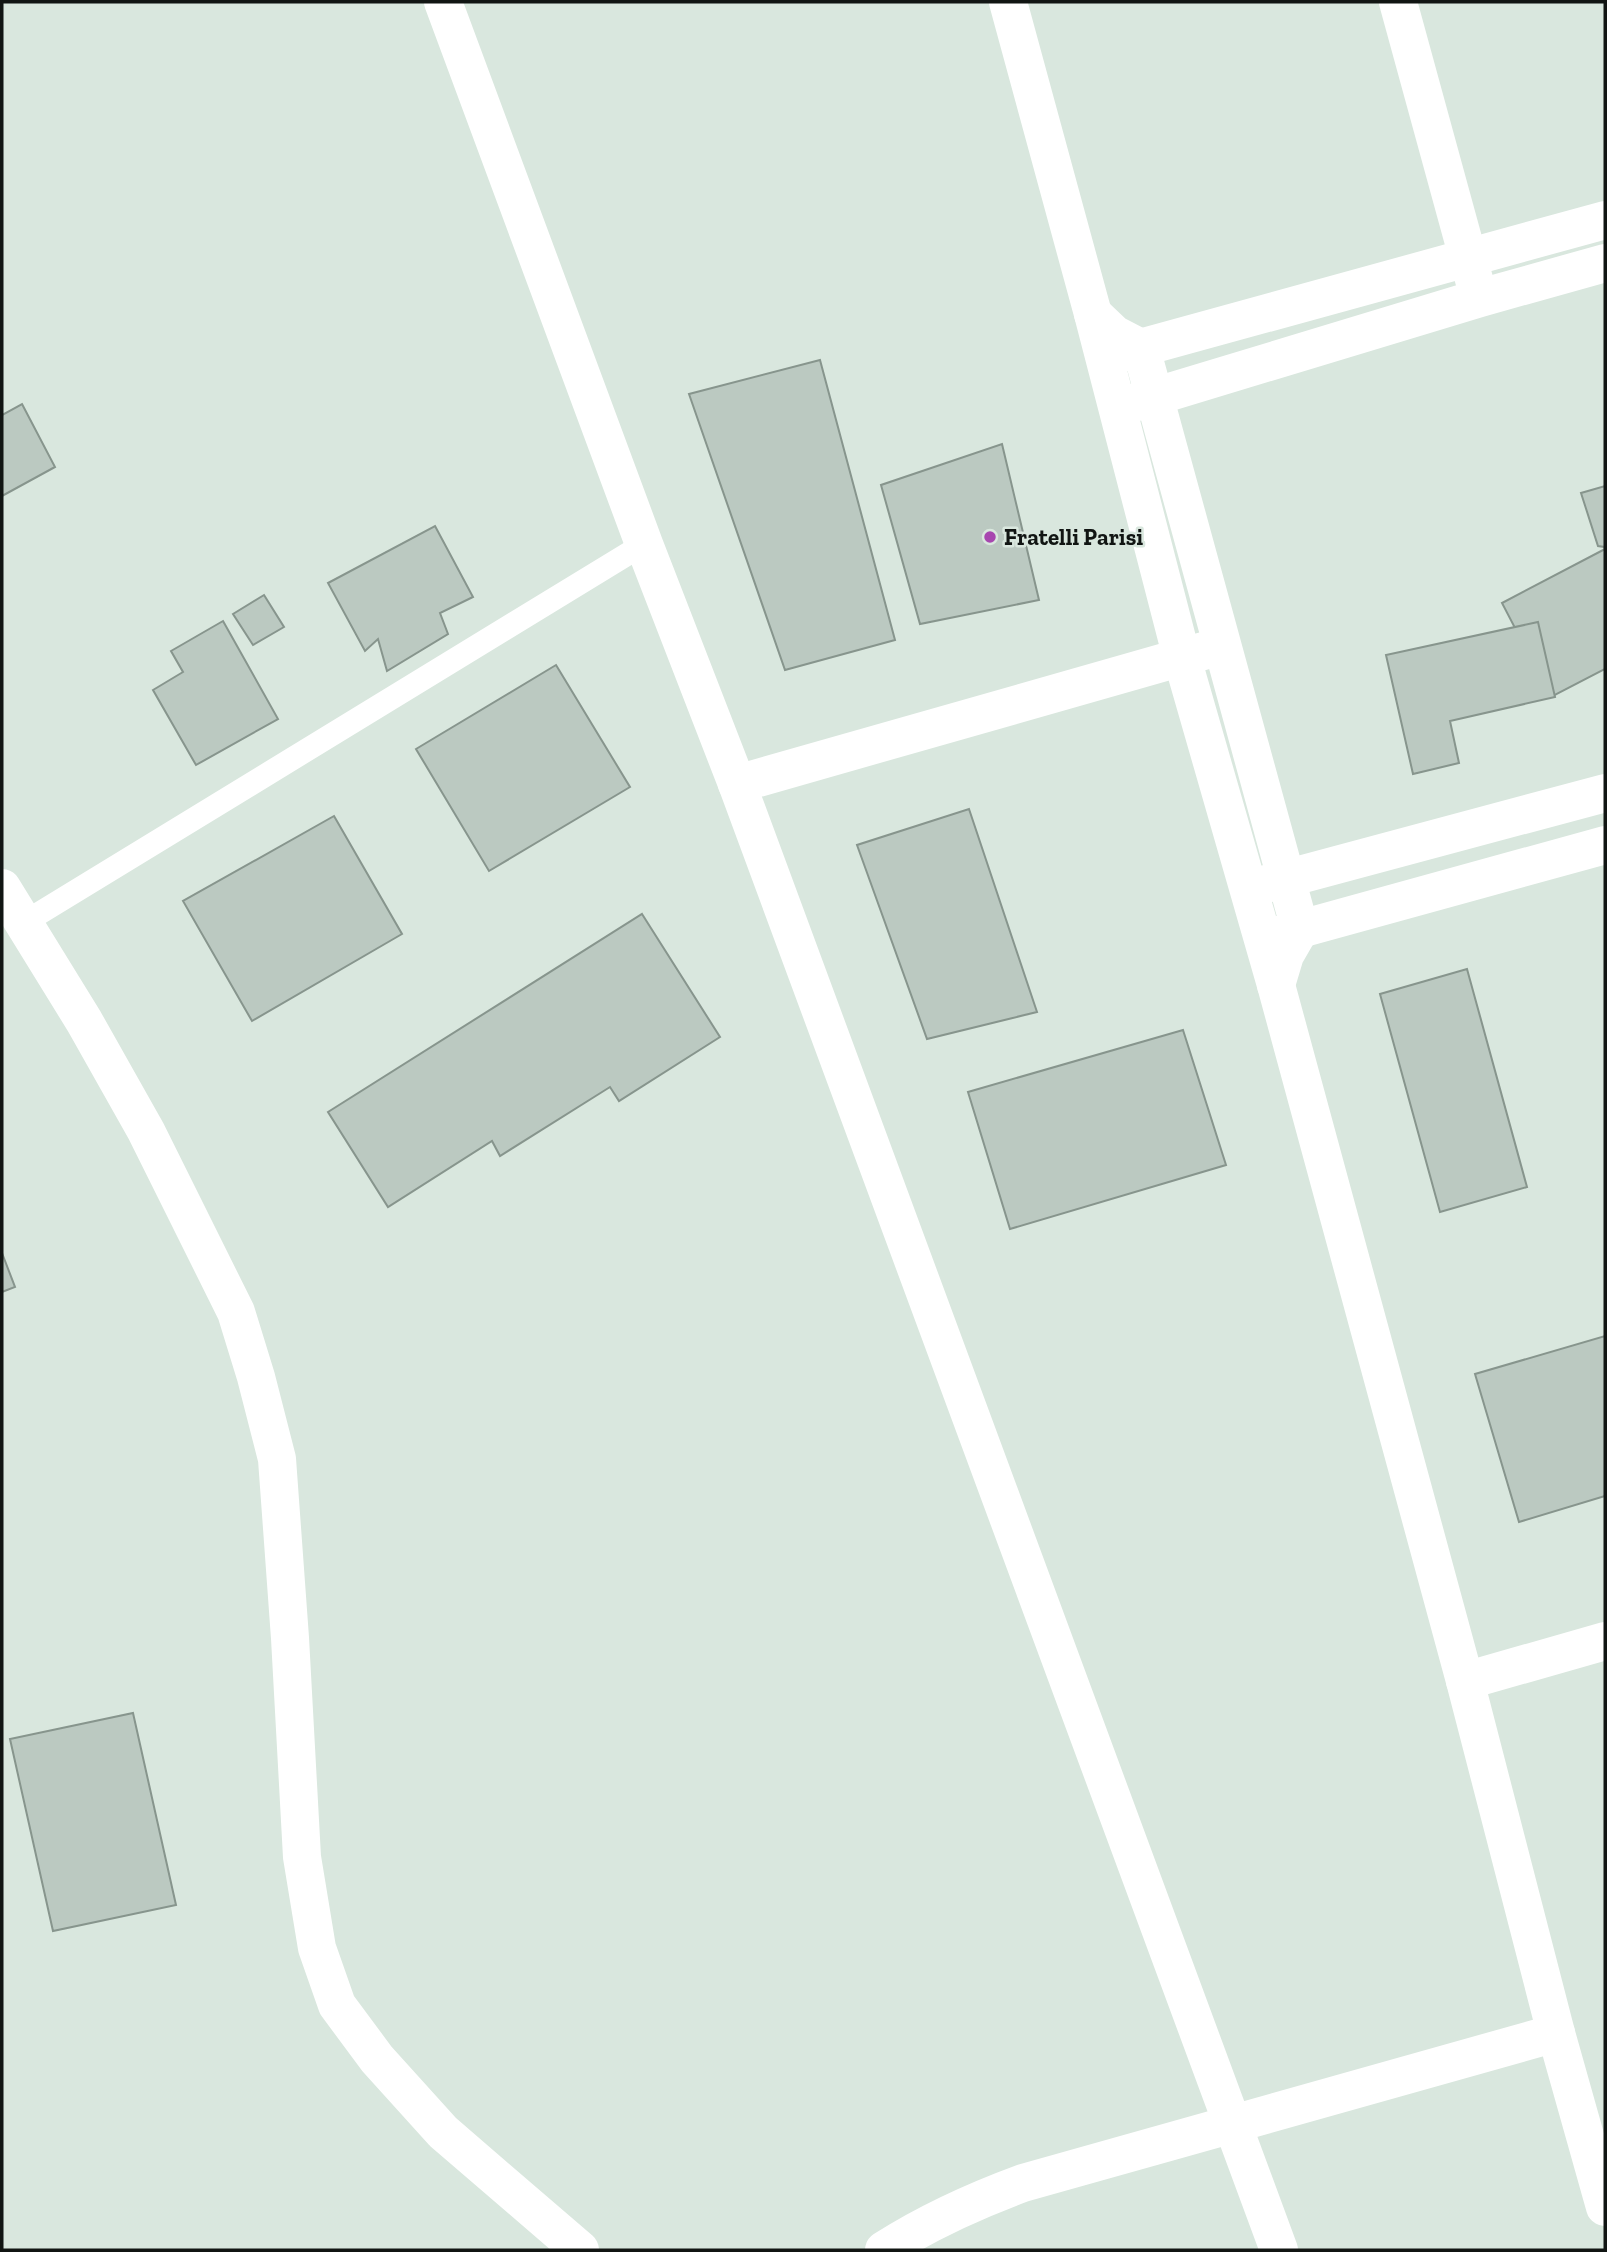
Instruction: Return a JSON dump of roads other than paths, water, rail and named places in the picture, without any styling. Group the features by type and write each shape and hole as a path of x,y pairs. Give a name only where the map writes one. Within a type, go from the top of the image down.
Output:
{"street":[{"path":"443,2 644,544 737,784 1279,2250"},
{"path":"1007,2 1105,358 1182,657 1276,985 1465,1681 1556,2032 1605,2207"},
{"path":"1398,2 1480,298"},
{"path":"1105,358 1605,219"},
{"path":"1118,408 1480,298 1605,263"},
{"path":"1093,314 1114,334 1141,348 1287,879 1300,929 1285,955 1276,985"},
{"path":"737,784 1223,646"},
{"path":"1248,889 1605,793"},
{"path":"1263,939 1605,845"},
{"path":"2,888 25,922 146,1131 236,1312 256,1377 276,1459 290,1638 302,1857 317,1948 337,2005 377,2059 443,2132 580,2250"},
{"path":"1465,1681 1605,1641"},
{"path":"884,2250 937,2219 981,2198 1023,2183 1556,2032"}],"lane":[{"path":"25,922 644,544"}],"place":[{"name":"Fratelli Parisi","path":"990,537"}]}
